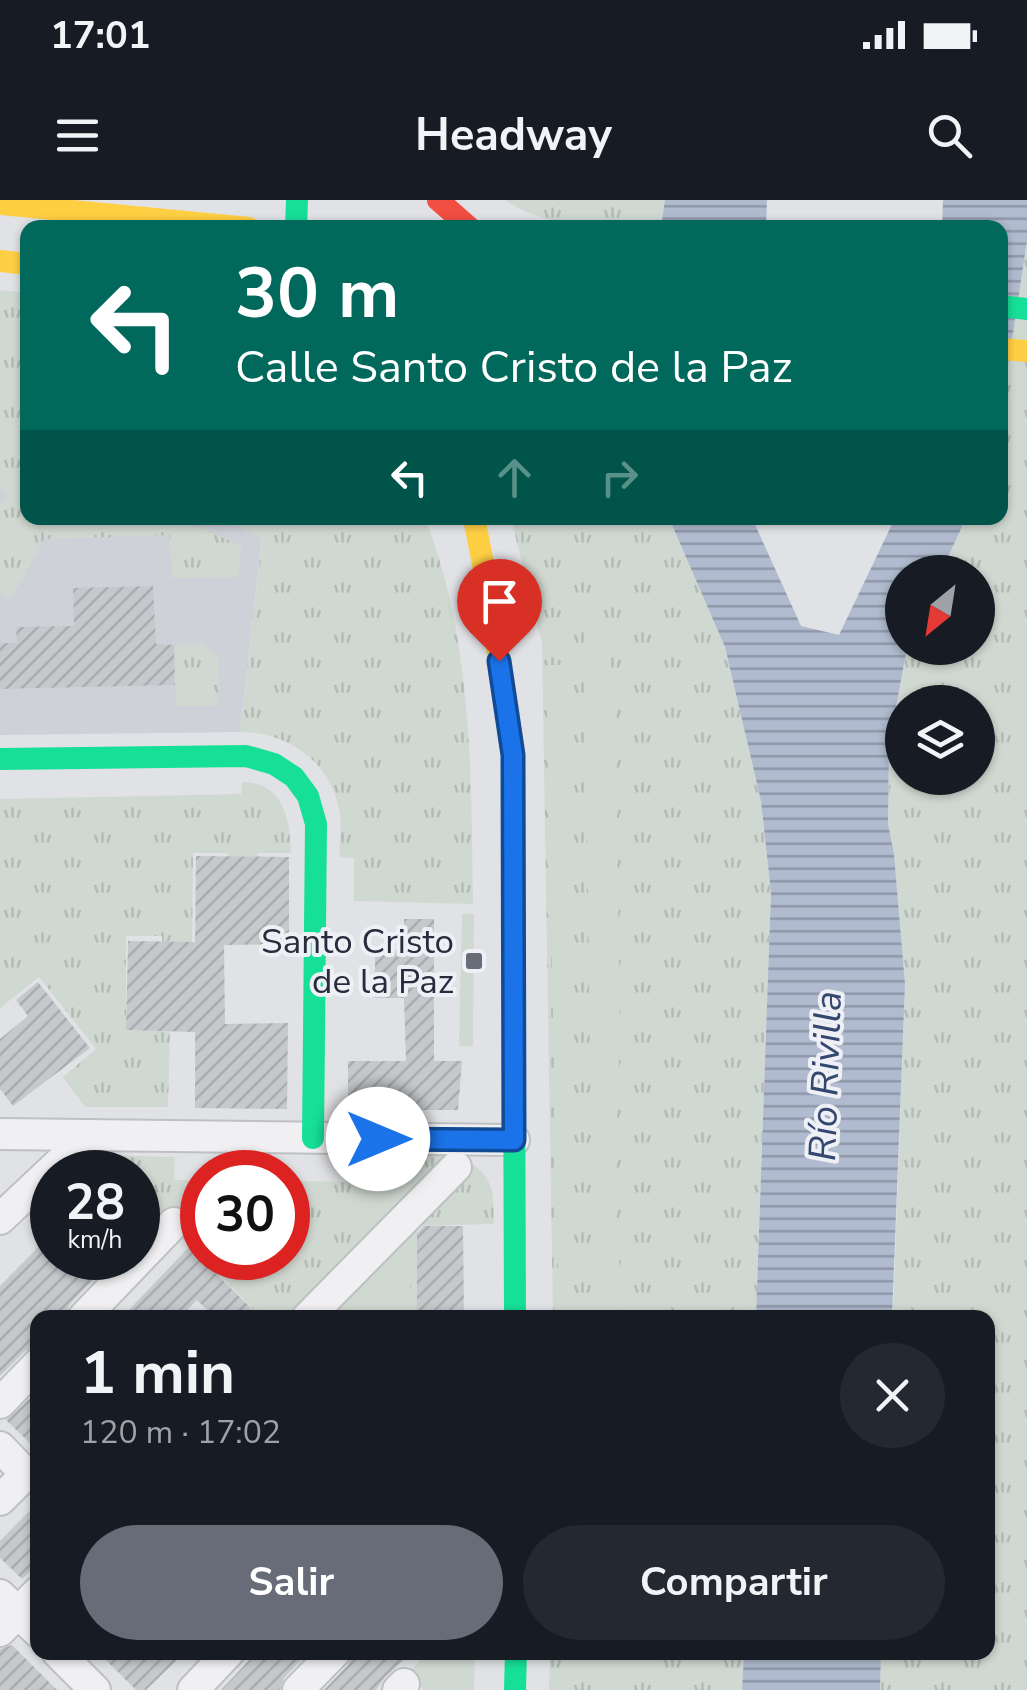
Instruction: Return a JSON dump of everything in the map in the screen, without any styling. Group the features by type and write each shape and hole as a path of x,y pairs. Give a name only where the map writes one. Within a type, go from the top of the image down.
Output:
{"main road":[{"path":"435,200 460,220"},
{"path":"0,204 269,212"},
{"path":"475,525 513,755 514,1310"},
{"path":"0,759 246,756 269,760 294,775 311,798 316,824 313,1138"},
{"path":"515,1690 516,1660"}],"street":[{"path":"0,1134 514,1140"},
{"path":"0,1218 89,1135"},
{"path":"315,1310 456,1167"},
{"path":"91,1310 174,1224"},
{"path":"0,1403 30,1372"},
{"path":"0,1447 26,1474 0,1500"},
{"path":"66,1660 95,1690"},
{"path":"192,1690 221,1660"},
{"path":"298,1690 326,1660"}],"shaded area":[{"path":"0,404 20,485 20,525 263,525 240,732 0,735"}],"green space":[{"path":"505,200 665,200 662,220 553,220"},
{"path":"1027,241 1027,1690 880,1690 881,1660 995,1660 995,1310 893,1310 905,984 888,823 888,795 995,795 995,685 900,685 904,665 995,665 995,555 949,555 963,525 1008,525 1008,366"},
{"path":"0,290 20,292 20,525 193,525 242,546 238,577 172,578 170,535 44,539 11,599 0,593 0,505 7,493 0,488"},
{"path":"234,525 427,525 441,564 461,660 470,757 473,904 354,901 354,858 339,857 340,815 326,777 290,744 274,737 240,732 262,539"},
{"path":"513,525 672,525 725,647 761,801 771,892 756,1310 553,1310 542,643"},
{"path":"604,633 615,692 620,1024 614,1224 620,1310 593,1310 585,635"},
{"path":"203,644 219,659 217,706 176,706 174,645"},
{"path":"1027,650 1027,774 1014,727 1013,698"},
{"path":"546,665 565,665 574,1310 559,1310"},
{"path":"242,782 267,788 276,796 286,816 291,853 258,853 258,875 229,875 228,853 193,853 192,959 163,958 162,936 126,936 126,1030 170,1031 168,1107 85,1107 63,1077 96,1049 39,977 0,1008 0,799 241,794"},
{"path":"462,914 474,914 473,1046 459,1046"},
{"path":"442,1156 471,1164 490,1185 494,1224 417,1226 417,1310 254,1310 224,1280 310,1280 310,1181 369,1182 381,1157"},
{"path":"160,1157 175,1157 174,1180 180,1180 180,1236 160,1216"},
{"path":"421,1174 428,1183 337,1276 327,1269 363,1233 337,1206 310,1206 310,1194 387,1195 390,1175"},
{"path":"160,1194 180,1194 180,1222 160,1201"},
{"path":"410,1224 410,1310 323,1310"},
{"path":"323,1274 331,1282 302,1310 269,1310 238,1280 258,1280 287,1309"},
{"path":"421,1660 475,1660 474,1690 424,1690 407,1674"},
{"path":"550,1660 744,1660 742,1690 549,1690"},
{"path":"596,1660 624,1660 623,1690 596,1690"}],"water":[{"path":"665,200 767,200 766,220 662,220"},
{"path":"943,200 1027,200 1027,241 1008,366 1008,220 942,220"},
{"name":"Río Rivilla","path":"672,525 755,525 801,626 839,635 892,525 963,525 949,555 885,555 885,665 904,665 900,685 885,685 885,795 888,795 905,984 892,1310 756,1310 771,892 761,801 725,647"},
{"path":"744,1660 881,1660 880,1690 742,1690"}],"building":[{"path":"153,586 156,644 174,645 175,685 0,689 0,643 17,643 16,627 74,626 73,588"},
{"path":"196,856 289,857 289,944 224,945 225,1024 288,1023 287,1109 195,1108 195,1032 126,1030 128,941 195,942"},
{"path":"404,919 434,919 434,1061 462,1061 458,1110 348,1110 348,1061 406,1061 404,998 375,998 375,951 404,950"},
{"path":"38,982 90,1048 13,1106 0,1089 0,1039 28,1016 16,1000"},
{"path":"424,1226 463,1226 464,1310 417,1310 417,1233"},
{"path":"30,1255 30,1280 93,1280 67,1310 30,1310 30,1349 0,1376 0,1286"},
{"path":"180,1256 180,1280 222,1280 253,1310 207,1310 197,1300 187,1310 129,1310"},
{"path":"30,1398 30,1443 6,1420"},
{"path":"30,1510 30,1571 22,1579 0,1558 0,1541"},
{"path":"12,1645 57,1690 0,1690 0,1649"},
{"path":"106,1660 177,1660 146,1690 136,1690"},
{"path":"249,1660 301,1660 284,1678 280,1690 221,1690"},
{"path":"350,1660 404,1660 376,1690 324,1690"}],"traffic: fast":[{"path":"296,220 297,200"},
{"path":"1008,307 1027,309"},
{"path":"0,759 246,756 274,764 294,777 308,796 316,824 313,1138"},
{"path":"514,1040 515,1310"},
{"path":"515,1690 516,1660"}],"traffic: slow":[{"path":"0,204 166,220"},
{"path":"0,261 20,263"},
{"path":"1008,350 1027,351"},
{"path":"475,525 513,755 514,1040"}],"traffic: jam":[{"path":"438,200 461,220"}],"place":[{"name":"Santo Cristo de la Paz","path":"474,961"}],"route":[{"path":"378,1139 514,1140 513,755 499,661"}]}
